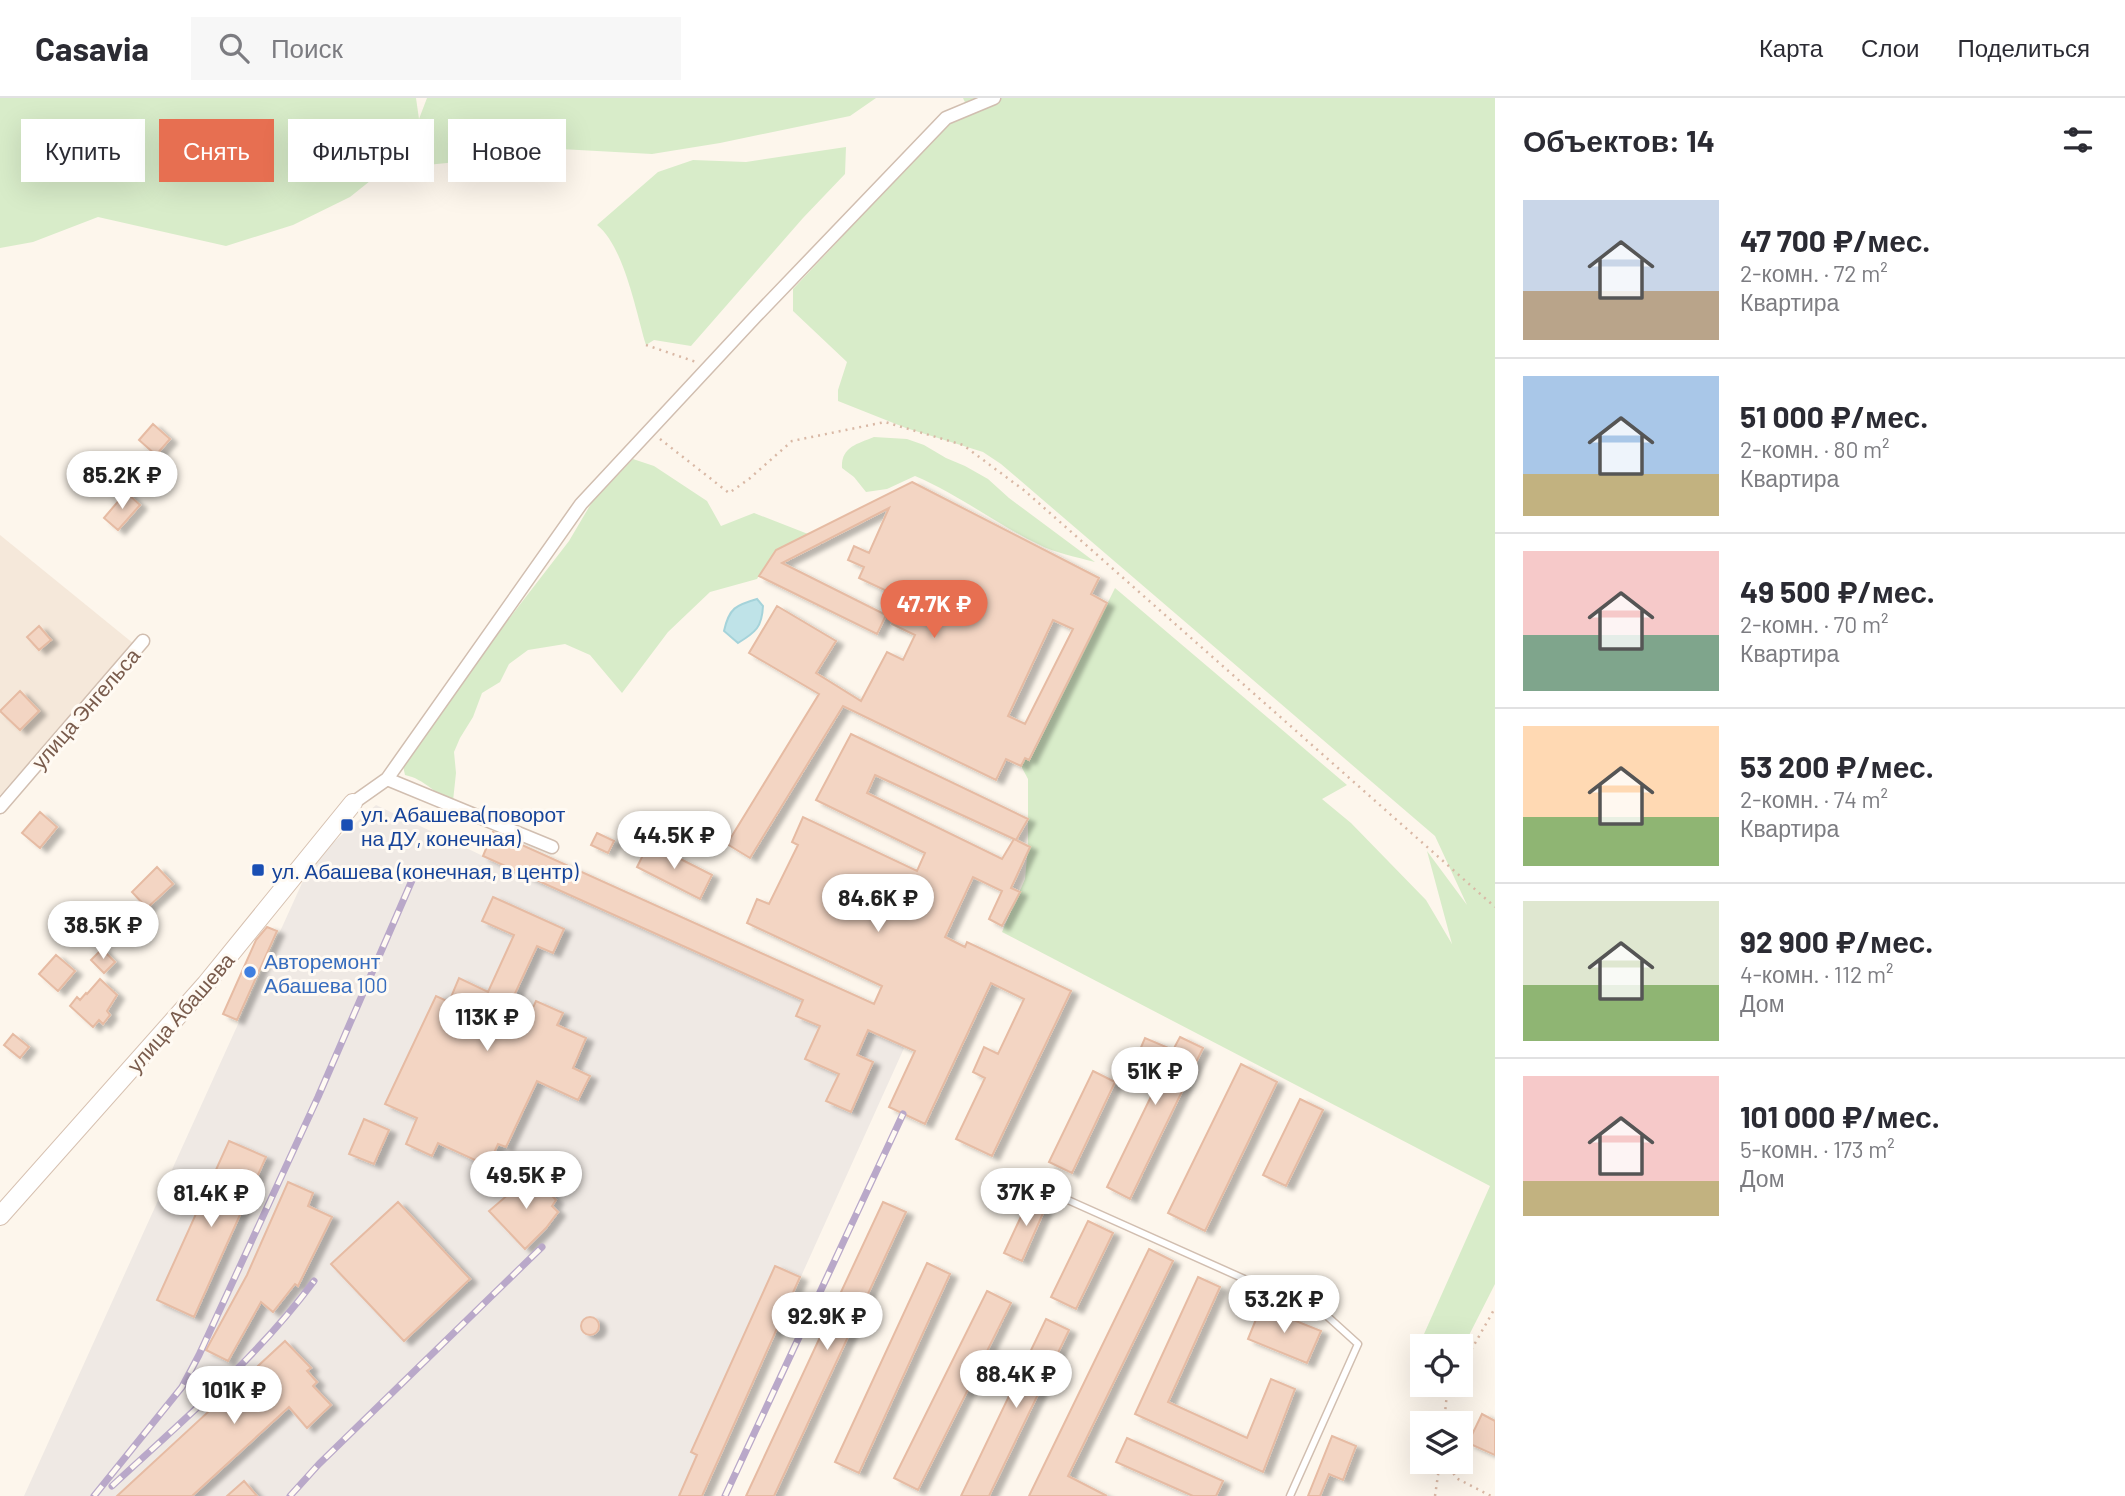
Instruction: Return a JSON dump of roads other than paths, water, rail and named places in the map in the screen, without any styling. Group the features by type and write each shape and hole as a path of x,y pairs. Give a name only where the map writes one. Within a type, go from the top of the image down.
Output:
{"street":[{"path":"353,803 387,779 581,504 946,118 994,98"},
{"name":"улица Энгельса","path":"0,807 143,641"},
{"path":"387,779 552,847"},
{"name":"улица Абашева","path":"0,1216 206,984 353,803"}],"lane":[{"path":"1021,1179 1327,1316 1359,1344 1290,1496"}],"water":[{"path":"757,599 763,606 759,624 754,632 738,643 724,631 728,617 734,609"}],"railway":[{"path":"94,1496 182,1387 199,1355 318,1097 413,878"},
{"path":"725,1496 903,1114"},
{"path":"290,1496 319,1464 542,1247"},
{"path":"112,1486 243,1363 314,1281"}],"place":[{"name":"ул. Абашева(поворот на ДУ, конечная)","path":"347,825"},
{"name":"ул. Абашева (конечная, в центр)","path":"258,870"},
{"name":"Авторемонт Абашева 100","path":"250,972"}]}
